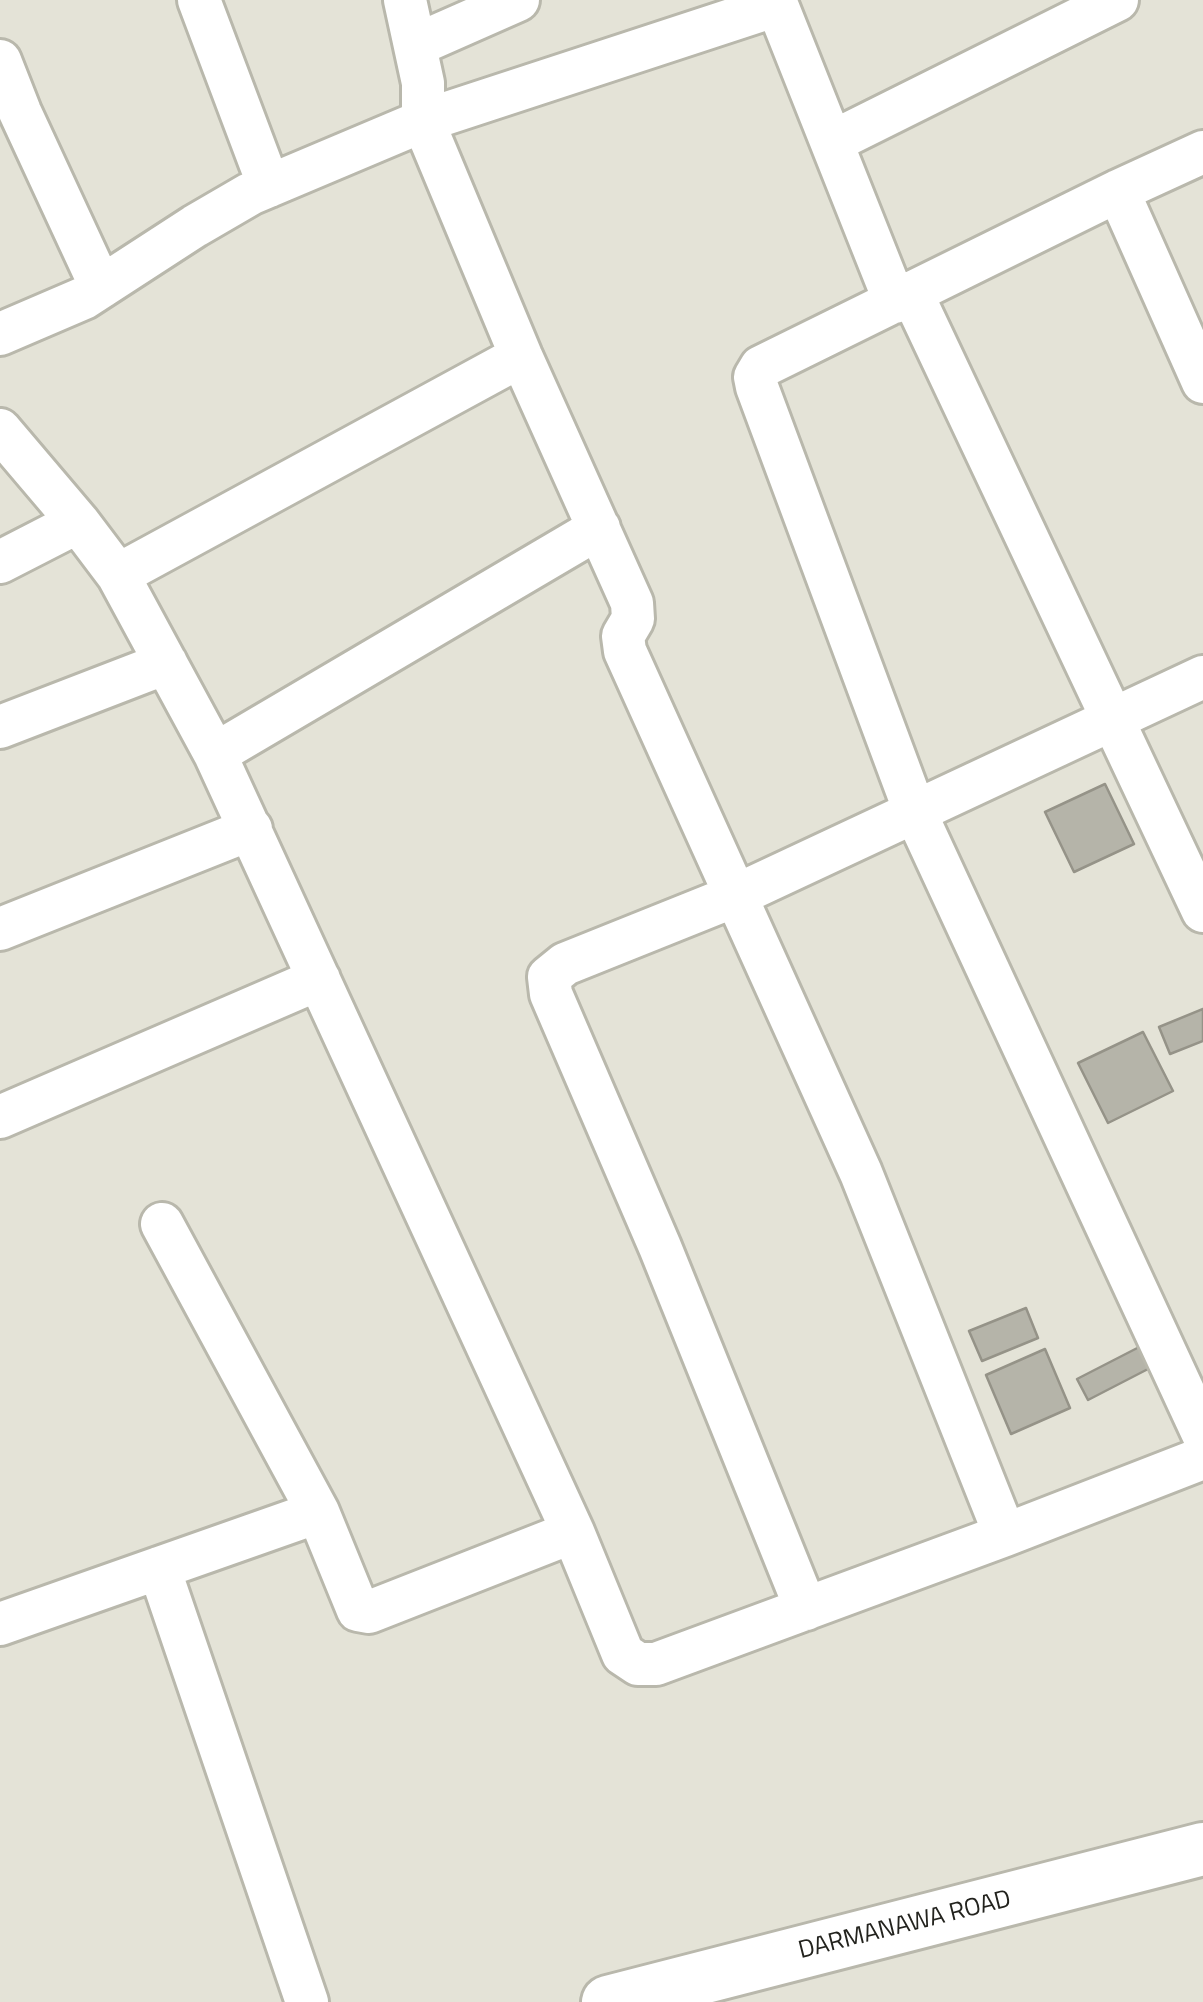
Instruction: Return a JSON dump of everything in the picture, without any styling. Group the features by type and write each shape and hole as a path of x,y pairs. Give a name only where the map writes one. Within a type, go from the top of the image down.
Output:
{"street":[{"path":"198,0 269,186"},
{"path":"405,0 423,83 423,121 521,356 632,603 633,619 623,636 624,651 861,1173 1005,1535"},
{"path":"416,45 518,0"},
{"path":"832,142 1118,0"},
{"path":"0,334 102,288 250,194 423,121 776,2 832,142 903,298 1203,911"},
{"path":"0,61 102,288"},
{"path":"1203,152 761,367 755,378 915,812 1203,1434"},
{"path":"1118,191 1203,382"},
{"path":"118,575 521,356"},
{"path":"0,430 118,575 216,754 573,1532 624,1654 638,1664 656,1664 1203,1458"},
{"path":"0,562 78,522"},
{"path":"216,754 598,528"},
{"path":"0,727 166,663"},
{"path":"806,1608 660,1247 550,994 549,978 565,964 737,894 1203,677"},
{"path":"0,930 251,829"},
{"path":"0,1117 319,979"},
{"path":"162,1224 318,1512 358,1610 370,1612 573,1532"},
{"path":"3,1615 159,1568 318,1512"},
{"path":"159,1568 308,2002"},
{"name":"DARMANAWA ROAD","path":"608,2002 1203,1850"}],"building":[{"path":"1105,784 1134,844 1074,872 1045,812"},
{"path":"1203,1009 1203,1041 1170,1054 1159,1027"},
{"path":"1143,1032 1173,1091 1108,1123 1078,1063"},
{"path":"1026,1308 1038,1338 982,1361 969,1331"},
{"path":"1147,1343 1148,1369 1088,1400 1077,1379"},
{"path":"1045,1349 1070,1408 1011,1434 986,1375"}]}
